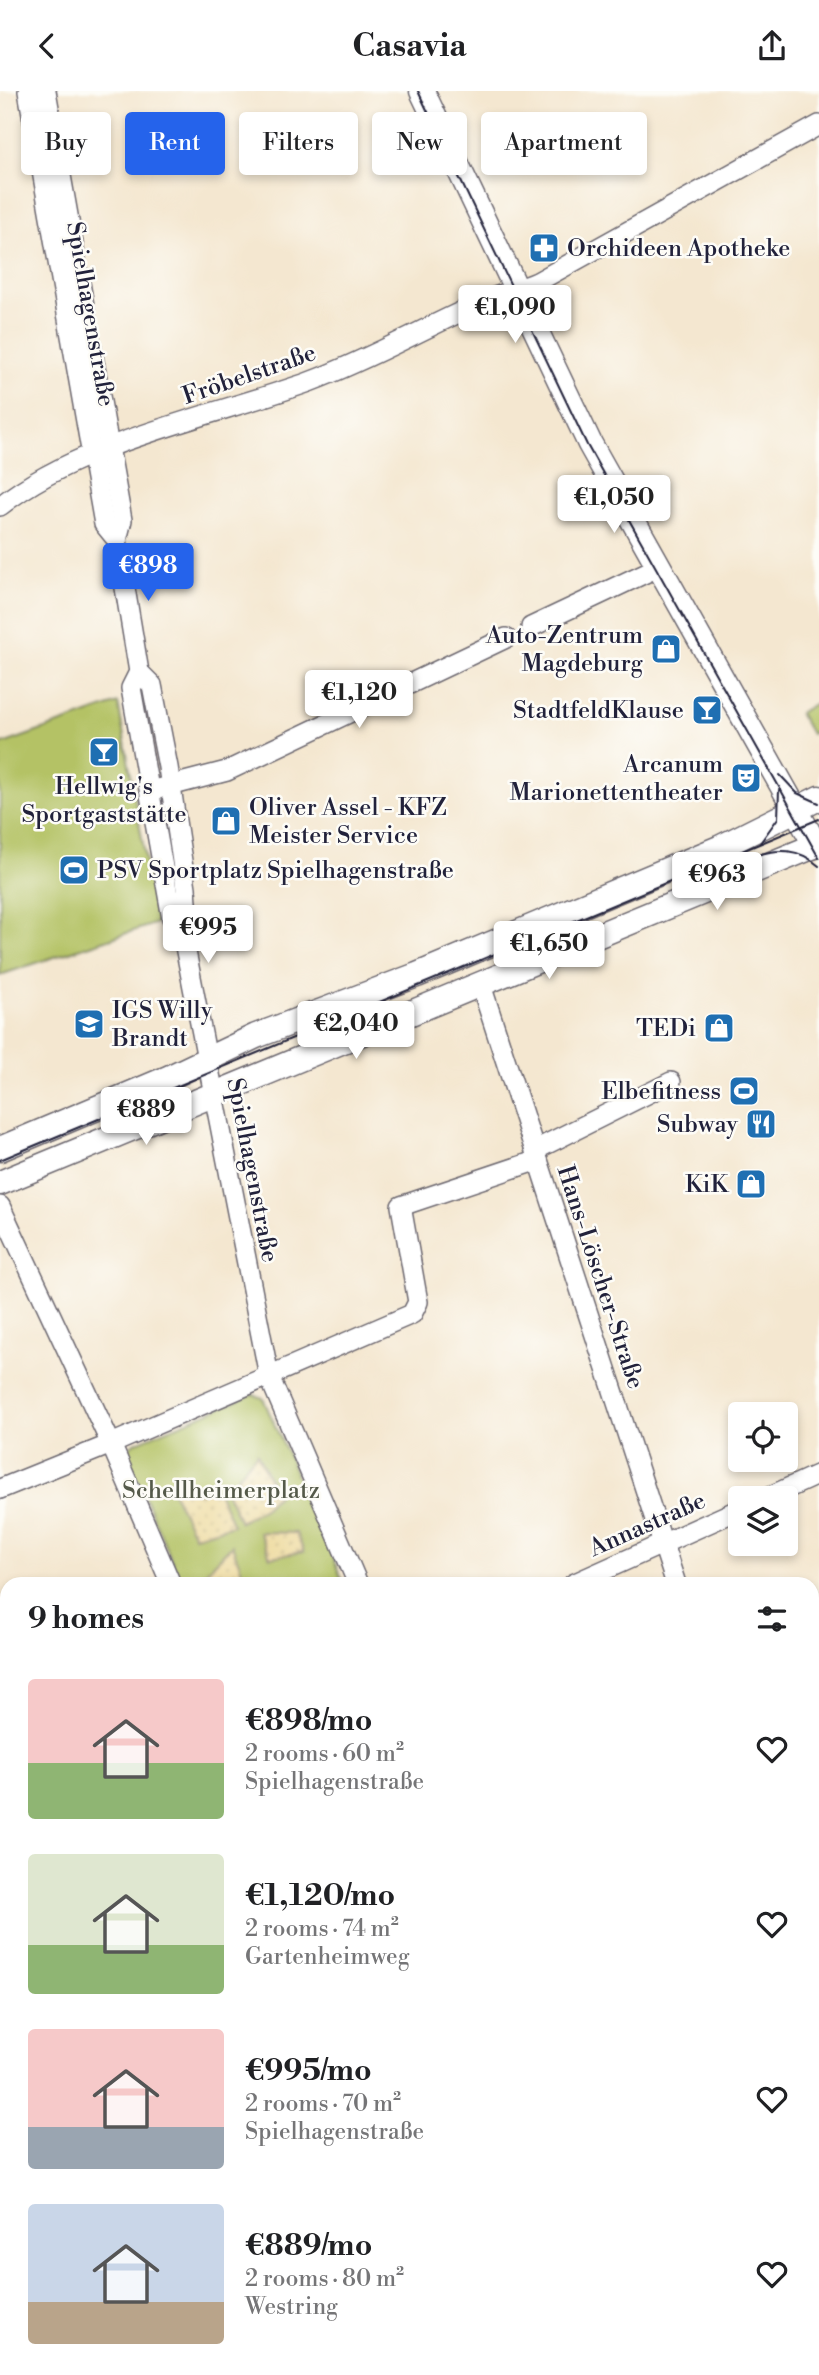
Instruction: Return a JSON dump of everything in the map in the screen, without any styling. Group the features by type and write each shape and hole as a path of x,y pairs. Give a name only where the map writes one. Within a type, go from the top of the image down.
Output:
{"main road":[{"path":"0,1183 818,847 590,444 422,91"},
{"path":"0,1149 168,1078 207,1058 608,896 758,832 819,798"}],"street":[{"name":"Spielhagenstraße","path":"28,91 101,452 122,520 117,540 139,672 152,685 186,888 188,916 182,931"},
{"name":"Spielhagenstraße","path":"46,91 101,452"},
{"name":"Fröbelstraße","path":"0,506 38,480 101,452 310,381 490,299 516,291 819,125"},
{"path":"531,627 658,567"},
{"path":"150,791 227,771 506,638"},
{"name":"Spielhagenstraße","path":"139,672 131,688 172,918 182,931 269,1376"},
{"name":"Hans-Löscher-Straße","path":"481,985 674,1577"},
{"path":"0,1489 111,1444 414,1312 417,1300 400,1212 402,1205 536,1155 671,1082"},
{"path":"0,1206 111,1444 168,1577"},
{"path":"269,1376 355,1577"},
{"path":"792,1486 819,1474"},
{"name":"Annastraße","path":"588,1577 728,1514"}],"green space":[{"path":"819,701 819,729 811,734 799,713"},
{"name":"PSV Sportplatz Spielhagenstraße","path":"118,703 157,923 0,975 0,745"},
{"name":"Schellheimerplatz","path":"253,1394 263,1398 341,1577 179,1577 125,1452 134,1443"}],"sand":[{"path":"257,1453 277,1495 265,1507 240,1522 224,1486 235,1480"},
{"path":"171,1488 197,1492 217,1489 233,1525 194,1536"},
{"path":"259,1532 296,1533 304,1552 270,1557"},
{"path":"232,1545 242,1571 234,1577 207,1577 205,1573"}],"tram line":[{"path":"418,91 587,445 819,858"},
{"path":"780,775 797,793 819,803"},
{"path":"760,843 778,818 779,790"},
{"path":"0,1160 819,819"},
{"path":"754,856 788,851 804,856 819,866"}],"place":[{"name":"Orchideen Apotheke","path":"544,248"},
{"name":"Auto-Zentrum Magdeburg","path":"666,649"},
{"name":"StadtfeldKlause","path":"707,710"},
{"name":"Hellwig's Sportgaststätte","path":"104,752"},
{"name":"Arcanum Marionettentheater","path":"746,778"},
{"name":"Oliver Assel - KFZ Meister Service","path":"226,821"},
{"name":"PSV Sportplatz Spielhagenstraße","path":"74,870"},
{"name":"IGS Willy Brandt","path":"89,1024"},
{"name":"TEDi","path":"719,1028"},
{"name":"Elbefitness","path":"744,1091"},
{"name":"Subway","path":"761,1124"},
{"name":"KiK","path":"751,1184"}]}
